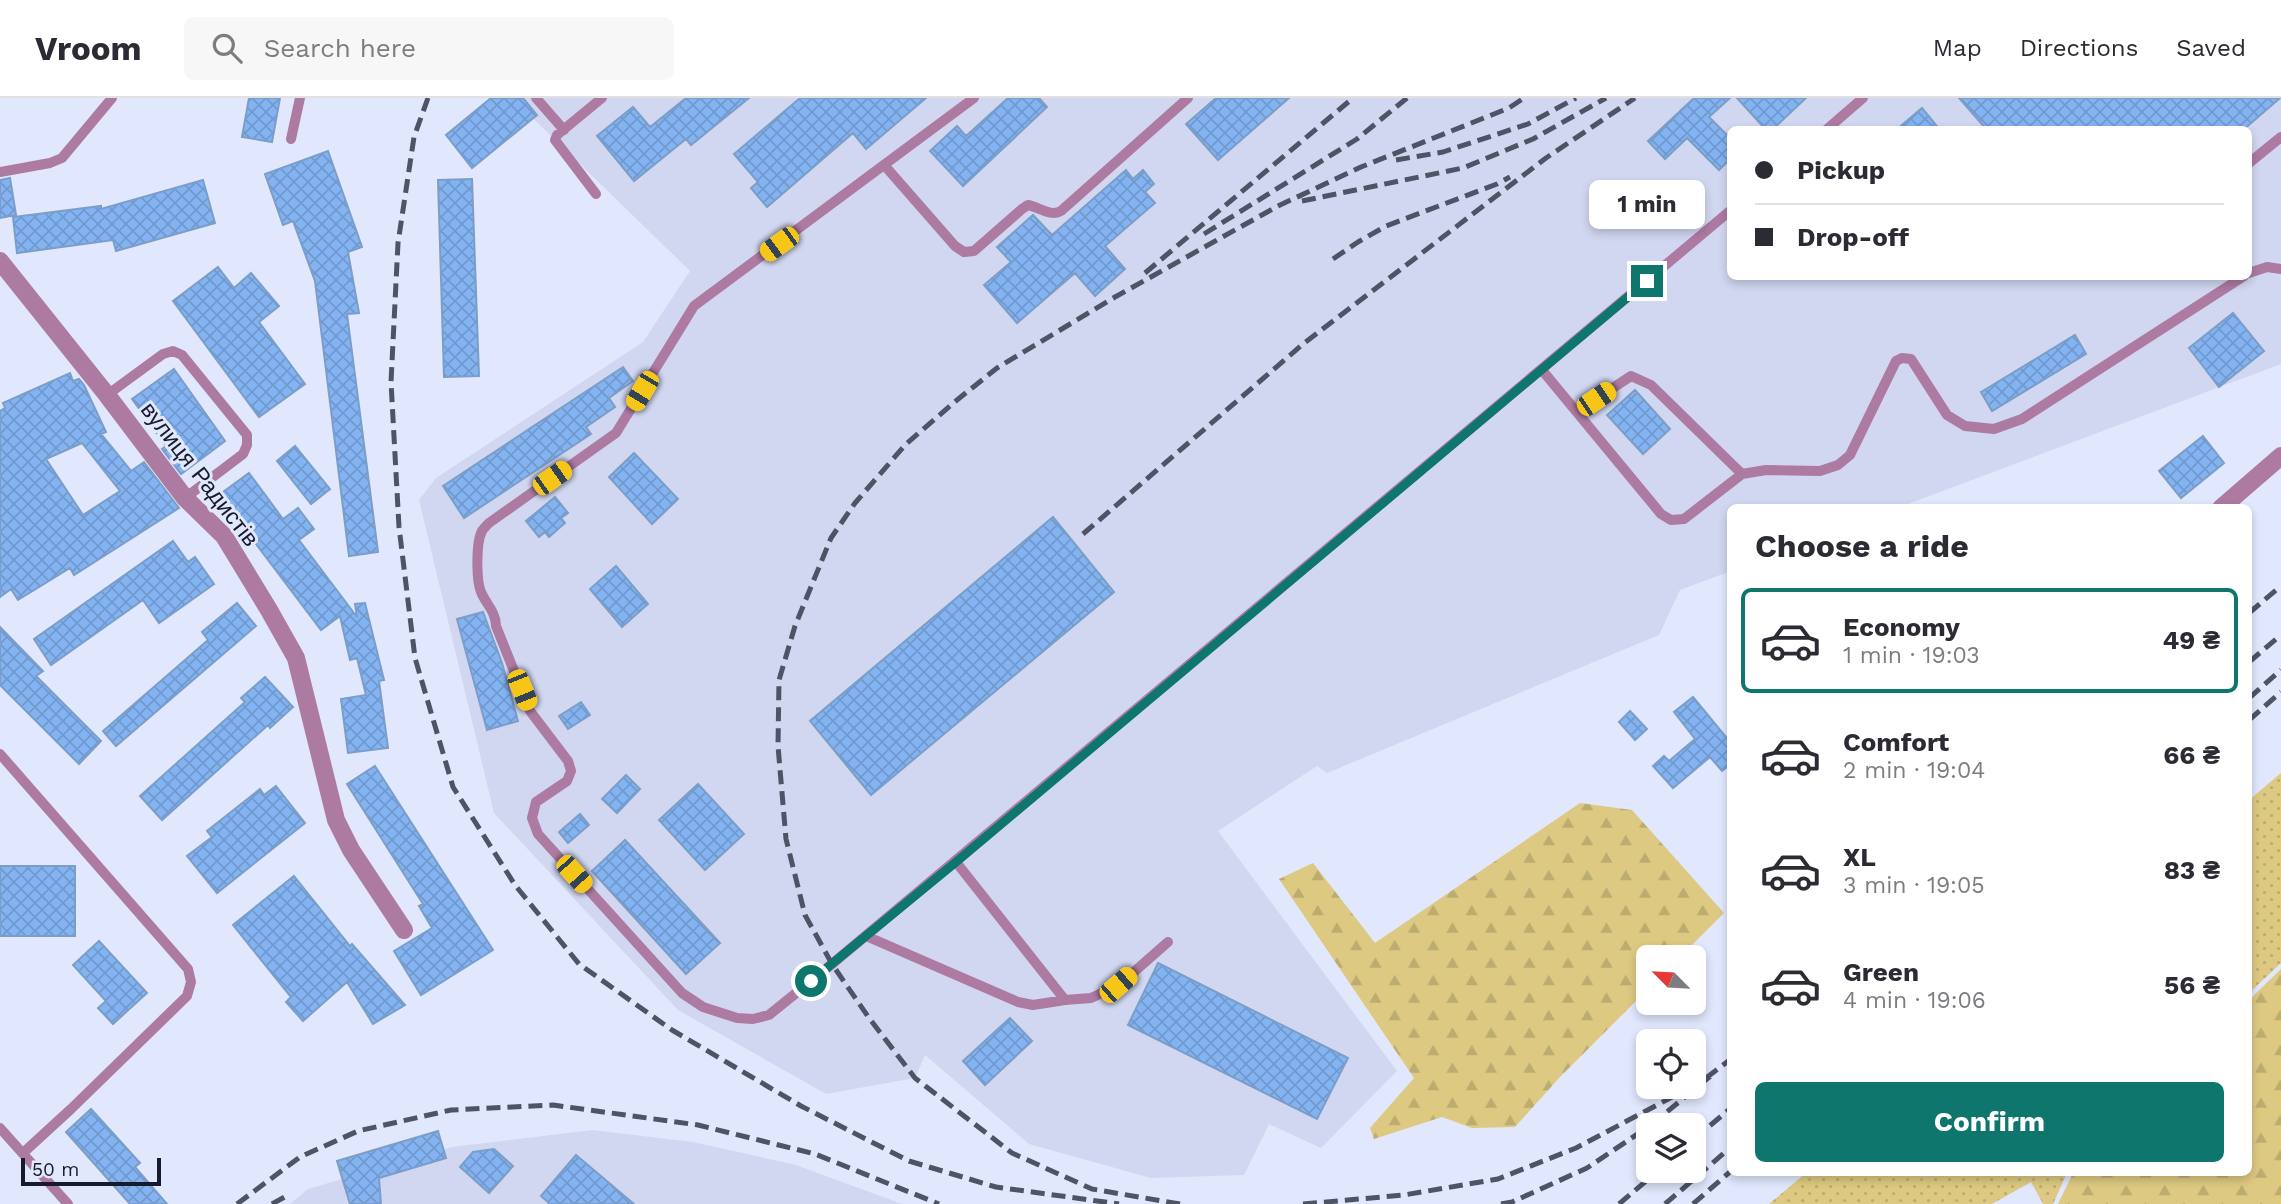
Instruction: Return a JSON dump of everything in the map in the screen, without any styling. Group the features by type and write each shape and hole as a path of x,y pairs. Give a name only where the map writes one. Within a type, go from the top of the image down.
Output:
{"street":[{"name":"вулиця Радистів","path":"0,261 185,498 224,536 296,658 336,820 351,850 404,930"},
{"path":"2226,504 2281,456"}],"lane":[{"path":"0,172 50,163 62,158 112,98"},
{"path":"291,139 300,98"},
{"path":"536,98 564,130"},
{"path":"596,194 556,144 557,135 602,98"},
{"path":"974,98 694,306 616,433 489,523 482,530 479,540 480,592 496,618 496,626 530,711 568,761 572,771 567,781 536,802 532,818 538,834 682,993 703,1007 737,1018 753,1019 769,1015 956,862 1727,213"},
{"path":"885,166 955,246 964,252 974,251 1028,205 1056,214 1188,98"},
{"path":"1831,126 1863,98"},
{"path":"2252,161 2281,137"},
{"path":"2252,272 2267,267 2281,269"},
{"path":"1542,370 1661,514 1671,520 1684,519 1742,474 1766,470 1820,471 1838,466 1850,455 1896,361 1902,358 1910,359 1947,415 1965,426 1994,429 2022,419 2238,280"},
{"path":"107,395 163,354 173,351 182,355 247,435 243,454 185,498"},
{"path":"1578,411 1631,376 1651,384 1742,474"},
{"path":"0,754 188,969 191,982 187,996 23,1153"},
{"path":"956,862 1065,1000"},
{"path":"866,936 1017,1002 1034,1005 1091,998 1118,985 1168,942"},
{"path":"0,1128 68,1204"}],"shaded area":[{"path":"512,98 2281,98 2281,364 1908,504 1727,504 1727,572 1680,590 1659,635 1327,773 1317,766 1218,831 1397,1071 1321,1148 1269,1124 1244,1175 1151,1178 1029,1144 925,1055 915,1078 826,1094 678,1010 494,813 419,500 436,478 643,342 690,271"},
{"path":"592,1130 693,1142 796,1165 902,1204 290,1204 308,1189 452,1147"}],"green space":[{"path":"2281,773 2281,963 2252,990 2252,797"},
{"path":"1580,803 1632,810 1724,913 1692,945 1636,945 1636,1001 1560,1077 1515,1127 1472,1128 1442,1117 1374,1139 1370,1128 1414,1078 1279,879 1313,863 1375,943"},
{"path":"2281,969 2281,1204 2058,1204 2072,1176 2252,1176 2252,997"},
{"path":"1802,1176 2066,1176 2053,1204 2043,1204 2031,1182 1992,1204 1769,1204"}],"building":[{"path":"249,98 280,98 272,142 242,137"},
{"path":"491,98 523,98 537,115 472,168 446,135"},
{"path":"686,98 749,98 691,145 686,139 634,181 597,136 633,107 650,127"},
{"path":"800,98 926,98 866,149 853,133 767,207 751,188 758,182 734,154"},
{"path":"1008,98 1039,98 1047,107 963,186 930,151 957,126 966,136"},
{"path":"1216,98 1289,98 1218,160 1186,124"},
{"path":"1694,98 1730,98 1709,117 1727,135 1727,162 1719,170 1687,138 1665,159 1648,141"},
{"path":"1737,98 1806,98 1776,126 1762,126"},
{"path":"1959,98 2280,98 2248,126 1984,126"},
{"path":"1922,108 1937,126 1901,126"},
{"path":"328,151 362,247 348,252 359,313 347,314 378,552 349,556 315,281 293,221 283,225 265,174"},
{"path":"1126,170 1133,179 1143,170 1154,184 1145,192 1155,203 1105,246 1125,269 1095,296 1075,273 1017,323 984,285 1011,262 997,247 1033,215 1052,235"},
{"path":"10,178 16,215 0,218 0,180"},
{"path":"472,179 479,376 444,377 438,180"},
{"path":"203,180 215,223 116,251 113,240 17,253 13,217 101,206 101,209"},
{"path":"218,267 234,288 251,273 279,306 259,322 305,384 259,417 173,301"},
{"path":"2233,313 2264,351 2219,387 2189,348"},
{"path":"2075,335 2086,354 1992,411 1981,392"},
{"path":"623,367 633,381 609,398 615,407 586,427 591,434 464,518 443,486"},
{"path":"174,369 225,441 181,474 162,449 166,446 132,399"},
{"path":"70,373 73,381 79,379 84,385 106,432 101,434 131,471 144,462 179,508 74,575 70,568 18,600 11,589 0,597 0,411 5,408 3,403","holes":["82,443 120,491 83,515 46,459"]},
{"path":"1635,390 1670,429 1643,454 1607,415"},
{"path":"2203,436 2224,463 2181,498 2159,471"},
{"path":"295,446 330,489 311,504 277,461"},
{"path":"634,453 678,499 652,524 609,477"},
{"path":"249,473 283,519 298,508 314,529 299,540 357,617 355,604 365,603 384,680 379,681 388,748 348,753 341,699 366,695 357,658 350,660 340,616 321,630 219,495"},
{"path":"555,497 568,513 561,518 565,523 549,537 545,532 539,537 526,521"},
{"path":"1053,517 1114,592 871,795 810,721"},
{"path":"173,541 188,562 195,557 214,584 159,623 143,600 51,665 34,639"},
{"path":"616,566 648,604 622,627 590,589"},
{"path":"237,603 256,626 116,746 103,731 208,640 202,632"},
{"path":"483,612 502,663 518,721 487,730 457,619"},
{"path":"0,627 43,671 36,676 101,741 79,764 0,685"},
{"path":"265,677 293,707 270,728 268,725 162,820 140,796 245,702 241,698"},
{"path":"1693,697 1727,738 1727,767 1722,771 1710,757 1673,788 1653,766 1664,756 1669,761 1695,739 1674,712"},
{"path":"581,702 590,715 568,729 559,716"},
{"path":"1630,711 1647,729 1635,740 1619,722"},
{"path":"375,766 493,950 421,995 394,951 432,928 419,906 423,904 347,784"},
{"path":"626,775 640,789 617,813 602,799"},
{"path":"698,784 744,834 705,870 659,820"},
{"path":"276,786 305,823 217,893 187,856 212,837 207,831 260,789 264,795"},
{"path":"580,814 589,825 568,843 559,832"},
{"path":"625,840 720,943 686,974 592,871"},
{"path":"0,866 75,866 75,936 0,936"},
{"path":"294,876 350,946 352,944 405,1005 373,1024 347,982 303,1021 286,1002 291,997 233,925"},
{"path":"99,941 147,993 113,1024 98,1008 106,1001 73,965"},
{"path":"1158,963 1348,1058 1317,1119 1128,1025"},
{"path":"1010,1018 1032,1041 985,1085 963,1061"},
{"path":"91,1109 140,1163 135,1167 167,1204 130,1204 66,1132"},
{"path":"438,1131 446,1158 379,1178 381,1204 350,1204 337,1161"},
{"path":"494,1149 513,1166 489,1193 460,1167 473,1152"},
{"path":"576,1155 634,1204 550,1204 541,1196"}],"railway":[{"path":"428,98 414,137 398,243 391,382 399,527 415,658 453,787 515,885 579,964 672,1030 801,1106 909,1161 996,1187 1119,1204"},
{"path":"1145,273 1353,98"},
{"path":"1204,234 1357,139 1407,98"},
{"path":"1180,1204 1092,1189 1012,1153 915,1078 832,964 805,915 786,839 778,746 779,680 795,626 831,538 855,503 906,444 997,368 1115,297 1278,206 1361,167 1509,108 1524,98"},
{"path":"1396,160 1443,152 1528,124 1576,98"},
{"path":"1302,201 1463,168 1533,139 1606,98"},
{"path":"1083,534 1303,344 1546,158 1635,98"},
{"path":"1333,259 1386,226 1510,177"},
{"path":"2252,610 2281,586"},
{"path":"2252,659 2281,635"},
{"path":"2252,695 2281,670"},
{"path":"2252,717 2281,692"},
{"path":"1706,1078 1727,1062"},
{"path":"1666,1113 1713,1074"},
{"path":"1303,1204 1404,1195 1498,1179 1576,1148 1668,1099"},
{"path":"237,1204 300,1157 358,1131 451,1110 553,1105 698,1125 815,1154 939,1204"},
{"path":"1706,1129 1727,1111"},
{"path":"1501,1204 1512,1202 1587,1168 1636,1135"},
{"path":"1665,1204 1727,1150"},
{"path":"1693,1204 1727,1174"},
{"path":"1619,1204 1644,1183"},
{"path":"272,1204 290,1194"}],"route":[{"path":"811,981 1647,281"}]}
